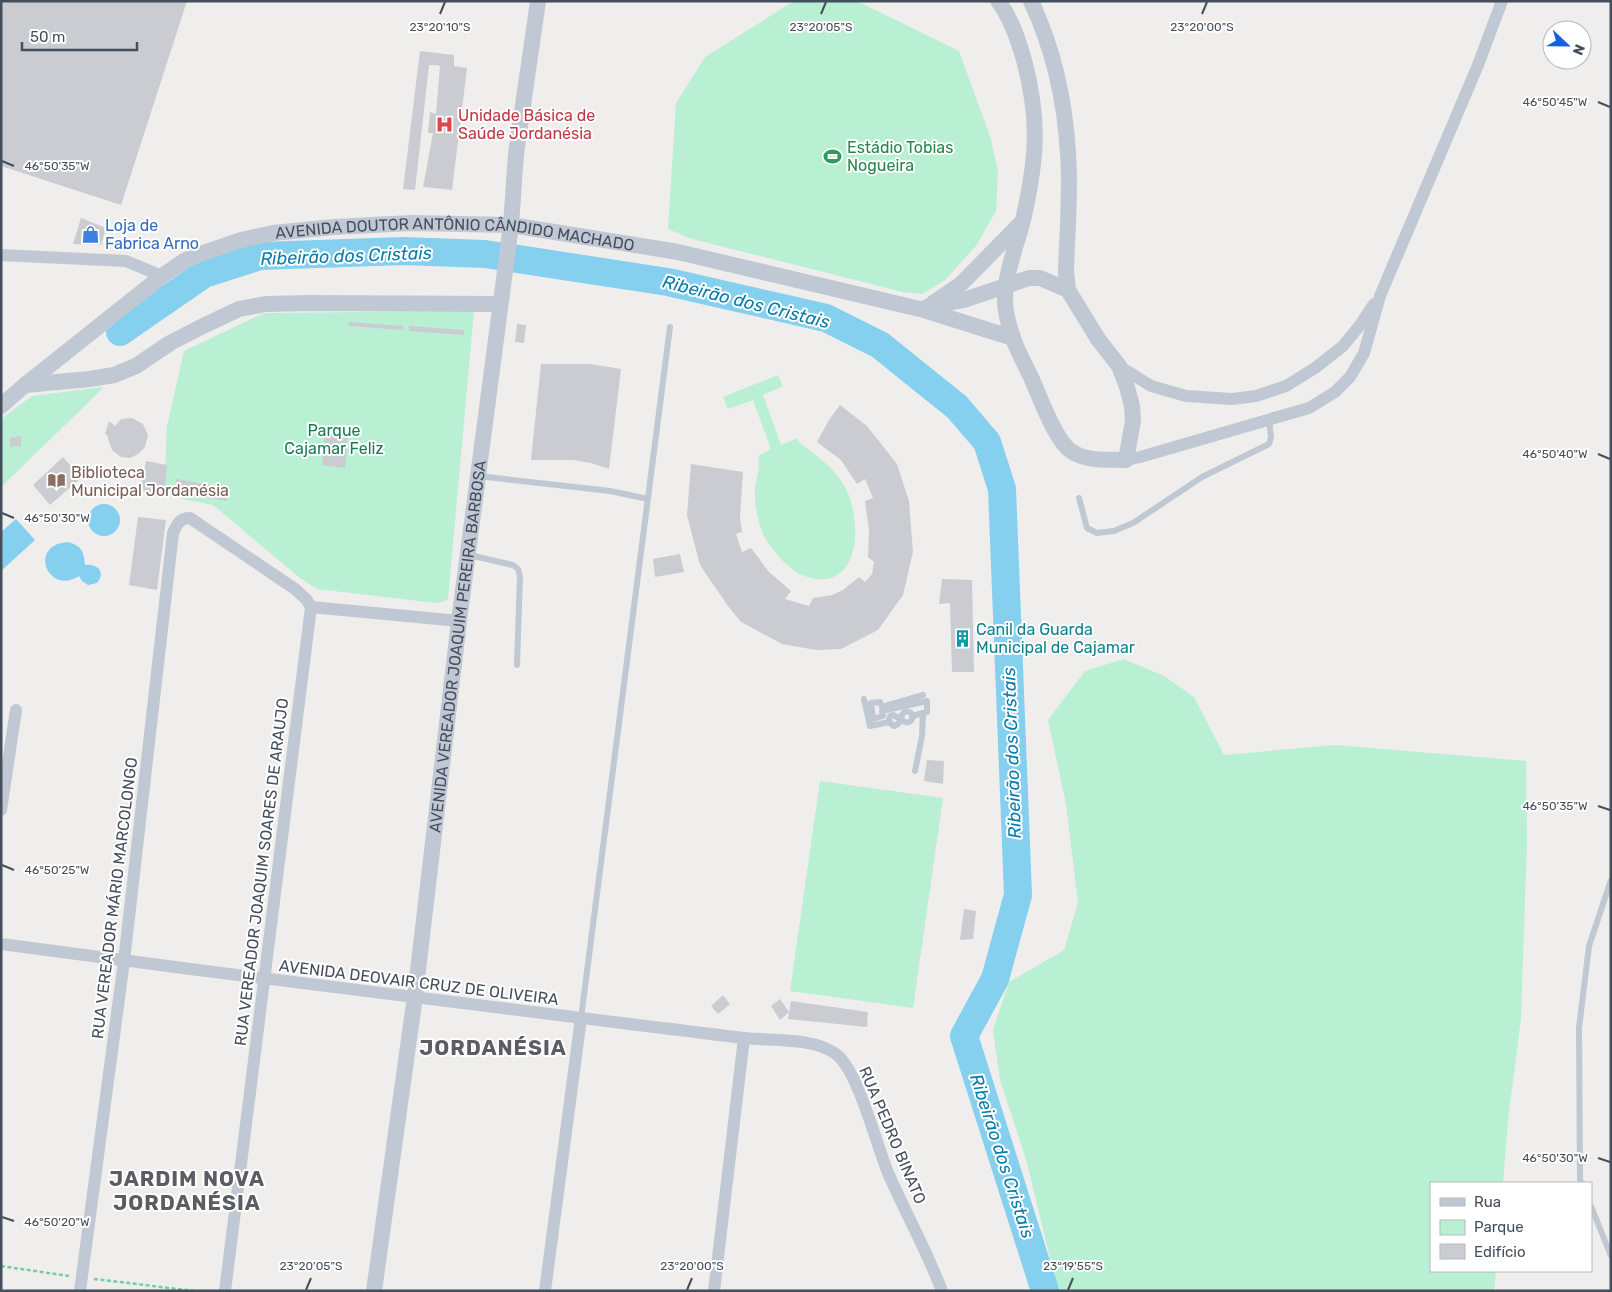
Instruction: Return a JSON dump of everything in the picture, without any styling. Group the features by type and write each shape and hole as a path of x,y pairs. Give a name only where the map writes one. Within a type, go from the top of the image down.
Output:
{"street":[{"name":"AVENIDA VEREADOR JOAQUIM PEREIRA BARBOSA","path":"374,1291 415,996 459,621 510,230 516,154 538,1"},
{"path":"998,1 1006,11 1018,40 1034,108 1036,146 1032,178 1006,287 1005,302 1013,338 1054,428 1061,441 1069,450 1079,456 1093,459 1126,460 1309,408 1335,392 1350,377 1364,354 1380,296 1478,65 1502,1"},
{"path":"1031,1 1042,26 1064,110 1068,154 1066,272 1068,290 1098,340 1118,366 1127,387 1132,406 1133,421 1126,460"},
{"path":"926,308 961,284 1022,222"},
{"name":"AVENIDA DOUTOR ANTÔNIO CÂNDIDO MACHADO","path":"1,406 162,276 184,261 241,240 273,233 334,227 412,223 510,230 678,252 926,308 1013,338"},
{"path":"1,256 126,261 162,276"},
{"name":"AVENIDA DOUTOR ANTÔNIO CÂNDIDO MACHADO","path":"926,308 964,300 1029,278 1040,278 1068,290"},
{"path":"1118,366 1151,386 1186,396 1232,399 1256,396 1286,386 1322,363 1343,346 1380,296"},
{"path":"25,385 114,375 136,366 170,343 200,327 239,309 266,304 500,304"},
{"name":"RUA VEREADOR MÁRIO MARCOLONGO","path":"80,1291 124,961 173,533 180,521 190,518 295,589 306,599 311,607"},
{"path":"311,607 459,621"},
{"name":"RUA VEREADOR JOAQUIM SOARES DE ARAUJO","path":"225,1291 311,607"},
{"path":"1,810 16,710"},
{"name":"AVENIDA DEOVAIR CRUZ DE OLIVEIRA","path":"1,944 264,979 415,996 744,1038"},
{"path":"545,1291 581,1018"},
{"path":"714,1291 744,1038"},
{"name":"RUA PEDRO BINATO","path":"744,1038 818,1045 830,1050 843,1062 853,1078 889,1174 930,1258 942,1291"}],"lane":[{"path":"581,1018 670,327"},
{"path":"1078,498 1087,528 1097,533 1114,531 1133,523 1202,477 1269,444 1271,437 1268,420"},
{"path":"478,476 610,491 648,499"},
{"path":"468,555 505,563 518,569 520,576 518,665"},
{"path":"864,699 870,726 889,722 889,718 893,715 902,718 905,712 909,712 912,716 927,712 927,701 882,711 883,716 873,719 871,703 880,702 882,707 923,695"},
{"path":"915,770 922,736 923,713"},
{"path":"1581,1182 1579,1028 1589,946 1611,880"},
{"path":"1592,1208 1611,1256"}],"path":[{"path":"1,1266 82,1278 195,1291"}],"green space":[{"name":"Estádio Tobias Nogueira","path":"794,1 857,1 959,51 991,139 998,172 996,211 976,246 944,281 922,294 903,292 692,239 668,229 676,103 705,57"},
{"name":"Parque Cajamar Feliz","path":"474,311 448,599 445,601 436,603 317,589 300,578 213,505 164,495 167,426 184,351 264,313"},
{"path":"778,375 783,386 763,395 781,445 797,438 799,442 824,462 841,480 852,506 855,527 853,551 844,570 836,576 827,579 815,579 802,575 792,569 781,559 765,538 757,514 755,490 759,468 758,456 771,449 753,400 728,409 723,397"},
{"path":"104,387 1,487 1,419 32,396"},
{"path":"1124,659 1164,676 1194,697 1224,755 1335,745 1526,761 1527,842 1521,1018 1508,1120 1503,1182 1430,1182 1430,1272 1496,1272 1494,1291 1058,1291 1026,1159 1000,1080 993,1030 1009,982 1064,950 1078,903 1066,804 1048,720 1085,671"},
{"path":"820,781 943,798 913,1008 790,991"}],"water":[{"path":"104,504 115,509 120,520 115,531 104,536 93,531 88,520 93,509"},
{"path":"16,519 35,540 1,571 1,532"},
{"path":"67,542 81,549 85,565 97,567 101,572 97,583 88,585 79,576 68,580 59,580 51,575 45,560 48,552 55,545"}],"building":[{"path":"1,1 187,1 121,205 1,166"},
{"name":"Unidade Básica de Saúde Jordanésia","path":"420,51 454,55 454,66 467,68 452,190 423,187 433,133 428,133 430,112 436,114 440,66 435,65 429,65 415,190 403,189"},
{"path":"81,218 106,228 101,245 73,244"},
{"path":"349,322 403,326 404,330 348,326"},
{"path":"517,324 526,325 524,343 515,342"},
{"path":"409,326 464,330 464,335 409,331"},
{"path":"541,364 590,364 621,369 609,469 573,460 531,460"},
{"path":"840,405 867,426 897,464 909,501 913,552 903,595 878,630 841,649 816,650 782,644 741,622 700,565 687,515 691,464 743,472 740,518 742,532 736,534 742,552 751,548 769,572 791,591 785,599 809,606 813,598 832,595 843,590 859,577 865,582 872,574 874,562 868,557 869,530 865,501 873,498 865,479 857,484 841,460 817,442"},
{"path":"132,418 143,424 148,435 145,447 138,454 130,458 121,457 112,450 108,436 105,434 109,421 115,426 121,419"},
{"path":"325,430 348,432 345,468 322,465"},
{"path":"21,436 21,446 10,447 10,438"},
{"name":"Biblioteca Municipal Jordanésia","path":"63,457 81,478 50,505 33,485"},
{"path":"146,461 167,465 164,495 144,493 142,482"},
{"path":"176,479 229,488 227,501 175,493"},
{"path":"138,517 166,520 157,590 129,585"},
{"path":"680,554 684,572 655,577 653,559"},
{"name":"Canil da Guarda Municipal de Cajamar","path":"942,579 972,580 974,672 952,672 950,603 939,604"},
{"path":"927,760 944,761 943,784 924,781"},
{"path":"964,909 976,911 973,939 960,940"},
{"path":"723,995 730,1004 718,1014 711,1006"},
{"path":"780,999 789,1012 780,1020 771,1006"},
{"path":"791,1001 868,1012 867,1027 788,1019"}],"waterway":[{"name":"Ribeirão dos Cristais","path":"120,332 204,274 260,256 404,251 485,254 668,282 826,318 880,345 957,407 987,442 1002,489 1018,895 995,979 964,1036 1045,1291"}],"place":[{"name":"Unidade Básica de Saúde Jordanésia","path":"444,124"},
{"name":"Estádio Tobias Nogueira","path":"833,156"},
{"name":"Loja de Fabrica Arno","path":"91,234"},
{"name":"Biblioteca Municipal Jordanésia","path":"57,481"},
{"name":"Canil da Guarda Municipal de Cajamar","path":"962,638"}],"district":[{"name":"JORDANÉSIA","path":"493,1048"},
{"name":"JARDIM NOVA JORDANÉSIA","path":"187,1191"}]}
